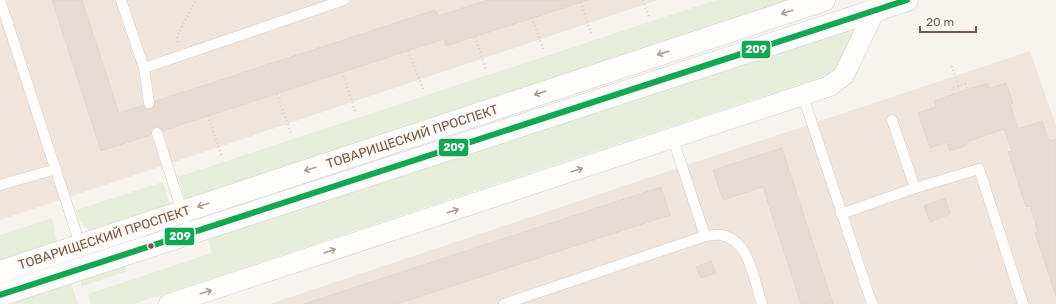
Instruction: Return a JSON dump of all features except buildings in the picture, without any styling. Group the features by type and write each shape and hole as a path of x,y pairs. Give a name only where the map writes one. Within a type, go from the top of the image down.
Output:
{"street":[{"name":"ТОВАРИЩЕСКИЙ ПРОСПЕКТ","path":"0,272 824,0"},
{"name":"ТОВАРИЩЕСКИЙ ПРОСПЕКТ","path":"0,295 907,0"},
{"path":"169,304 830,86 844,75 875,10"}],"lane":[{"path":"0,0 87,266"},
{"path":"121,0 144,68 149,103"},
{"path":"144,68 344,0"},
{"path":"803,96 872,304"},
{"path":"892,120 915,188"},
{"path":"157,133 189,233"},
{"path":"673,139 705,236"},
{"path":"0,185 56,169"},
{"path":"841,214 915,188 979,169 1023,304"},
{"path":"504,304 705,236 721,234 736,241 746,254 762,304"}],"path":[{"path":"179,57 178,36 196,0"},
{"path":"643,0 650,17"},
{"path":"581,2 592,36"},
{"path":"532,18 544,51"},
{"path":"475,37 486,70"},
{"path":"408,51 424,91"},
{"path":"952,66 958,86"},
{"path":"342,72 356,113"},
{"path":"953,94 951,89 958,86 965,84 967,89"},
{"path":"277,94 291,134"},
{"path":"208,116 222,157"}],"shaded area":[{"path":"0,0 658,0 0,220"},
{"path":"1030,51 1056,126 1056,304 270,304"}],"green space":[{"path":"716,0 795,0 185,200 178,177"},
{"path":"856,28 838,68 830,74 133,304 91,304 88,294 212,253 207,237"},
{"path":"163,182 170,205 90,231 80,221 76,210"},
{"path":"52,218 57,242 0,261 0,235"},
{"path":"125,263 127,271 82,286 80,279"},
{"path":"71,283 78,304 6,304"}],"transit line":[{"name":"209","path":"0,295 907,0"}]}
